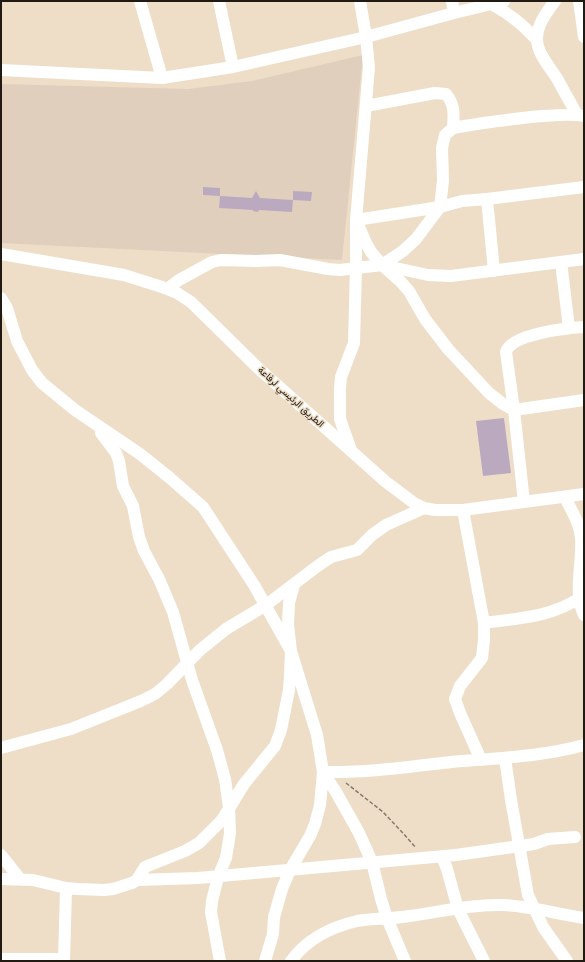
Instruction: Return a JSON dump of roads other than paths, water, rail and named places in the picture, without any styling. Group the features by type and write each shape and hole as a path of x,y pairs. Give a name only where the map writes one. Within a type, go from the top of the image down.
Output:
{"street":[{"path":"140,1 162,78"},
{"path":"219,1 233,67"},
{"path":"351,452 340,419 340,388 341,377 354,343 356,220 369,68 360,1"},
{"path":"1,70 162,78 233,67 366,37 453,7 491,4 504,1"},
{"path":"555,1 538,28 538,49 581,116"},
{"path":"579,1 584,37"},
{"path":"491,4 522,24 537,40"},
{"path":"366,106 435,93 446,94 452,101 454,112 453,128"},
{"path":"382,265 403,251 416,239 440,207 443,181 442,148 445,135 453,128 504,120 547,116 581,116"},
{"path":"356,220 440,207 454,202 584,187"},
{"path":"487,199 494,271"},
{"path":"356,220 366,243 382,265 409,291 426,319 448,349 488,393 514,410 584,400"},
{"name":"الطريق الرئيسي لرفاعة","path":"1,254 124,275 167,289 191,302 258,368 351,452 403,496 424,508 435,510 463,510 584,494"},
{"path":"167,289 179,280 212,262 221,260 280,260 340,270 382,265 428,275 451,276 584,259"},
{"path":"561,262 569,328"},
{"path":"1,298 7,308 17,341 37,377 42,383 57,397 140,454 170,478 203,508 266,605 291,651 336,792 372,862 387,918 405,961"},
{"path":"524,502 506,352 515,342 525,338 569,328 584,327"},
{"path":"94,423 116,453 119,460 123,486 133,506 139,538 144,551 159,579 172,612 187,663 225,778 229,808 229,846 226,858 218,876 211,912 220,961"},
{"path":"565,497 577,521 581,535 580,598 584,615"},
{"path":"1,748 71,729 141,702 155,694 167,684 200,650 226,630 266,605 331,557 357,550 386,525 424,508"},
{"path":"463,510 484,623 484,640 482,658 460,686 455,698 481,760"},
{"path":"137,880 145,867 185,851 199,843 222,820 244,784 275,746 281,730 289,690 291,651 288,625 289,604 294,585"},
{"path":"484,623 531,618 559,609 580,598"},
{"path":"329,772 362,772 505,758 584,745"},
{"path":"505,758 528,895 543,927 567,961"},
{"path":"265,961 273,934 277,903 290,870 304,847 315,824 329,772"},
{"path":"1,879 20,879 66,888 109,890 125,886 137,880 198,878 424,858 534,844 548,839 575,837"},
{"path":"1,855 20,879"},
{"path":"442,856 458,909 484,961"},
{"path":"1,960 64,960 66,888"},
{"path":"291,961 305,945 314,938 326,932 358,921 408,917 458,909 502,905 584,918"}]}
